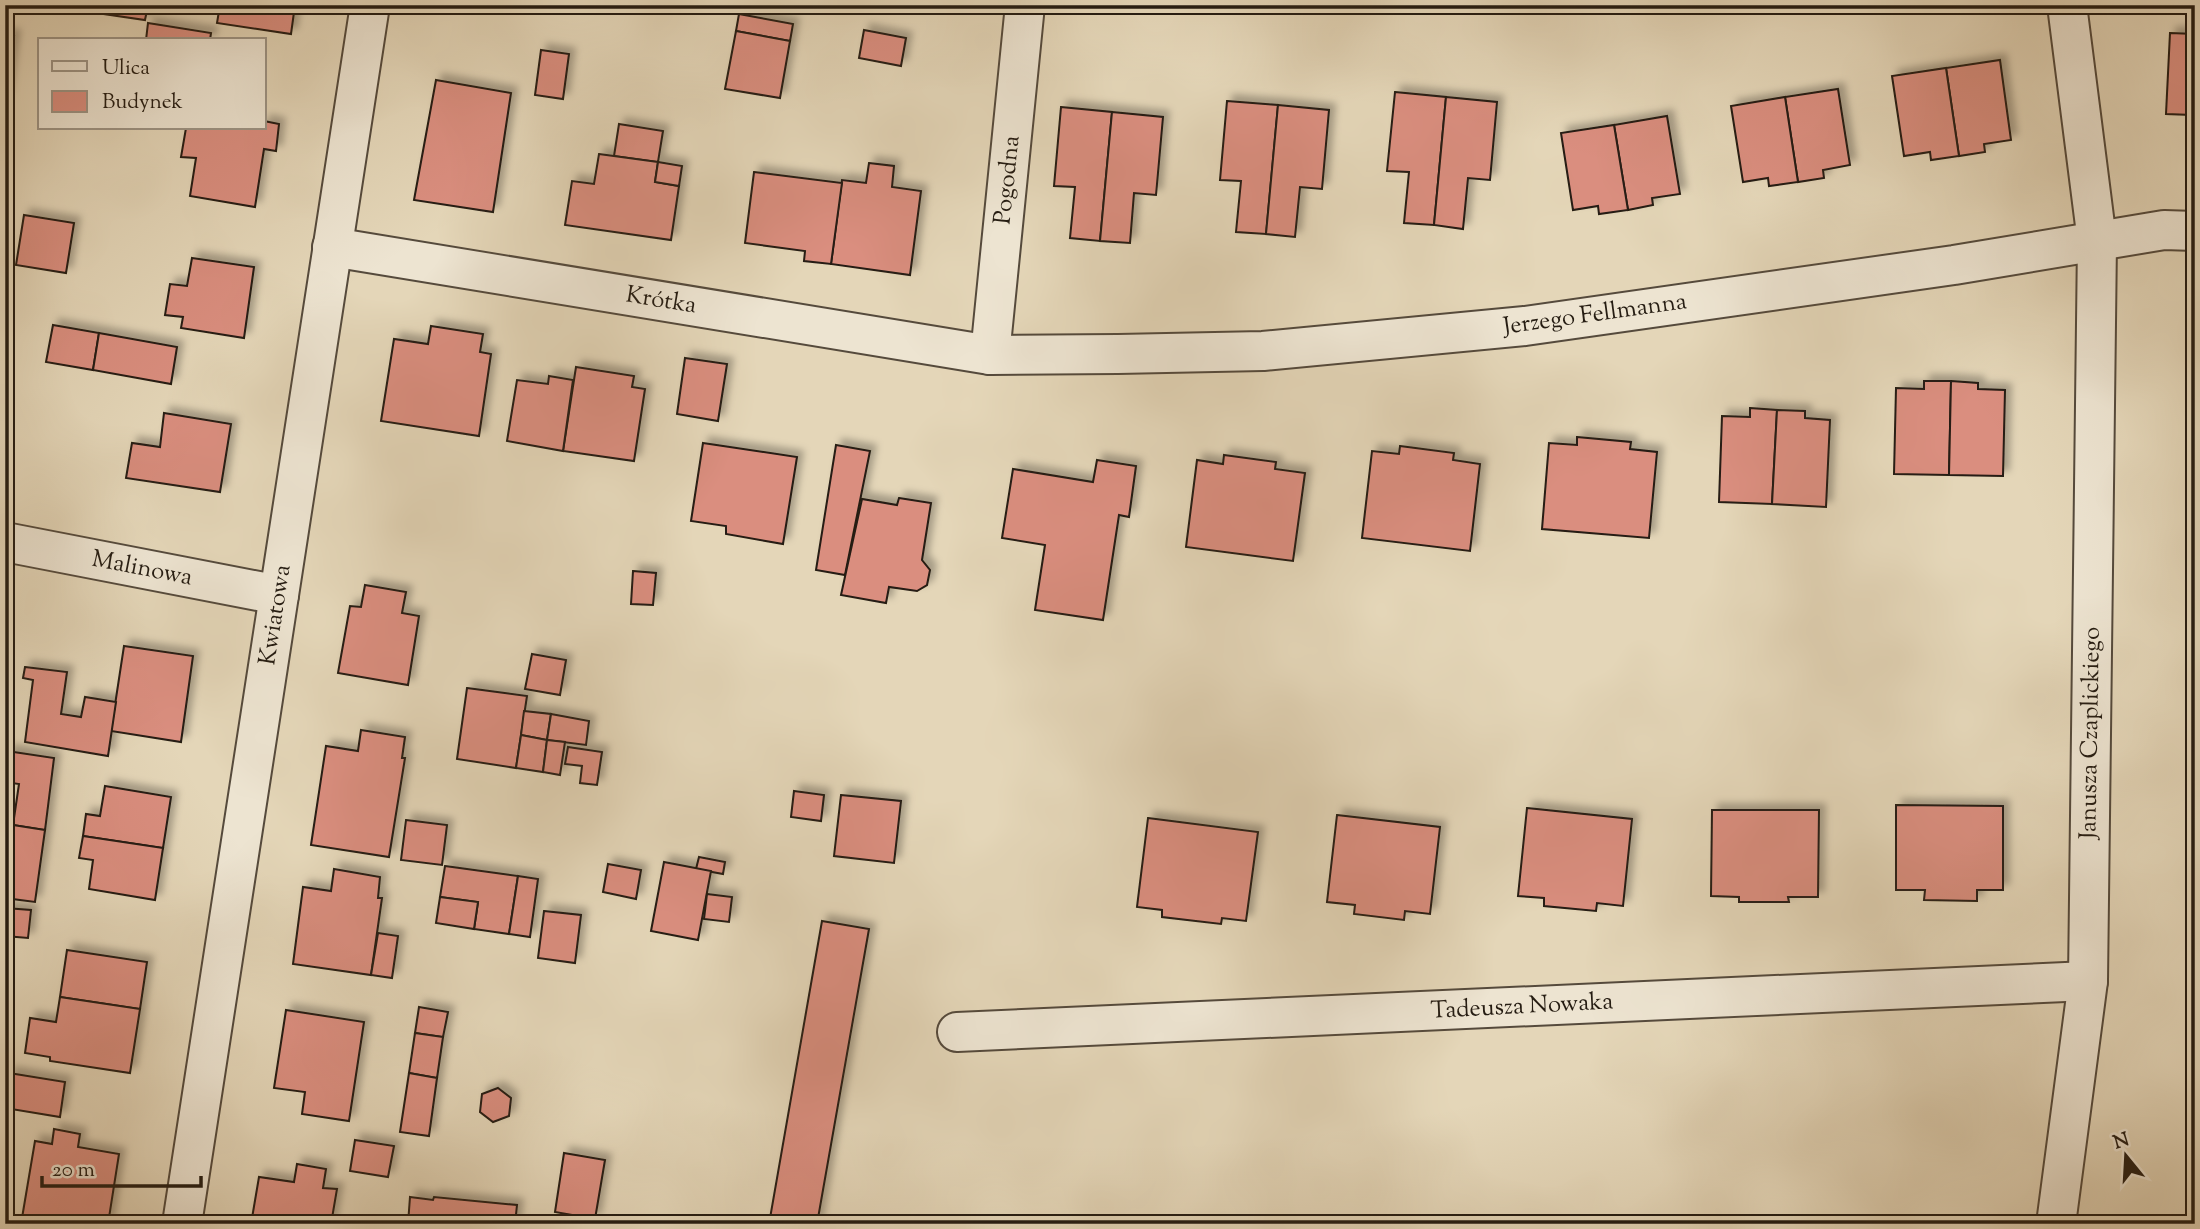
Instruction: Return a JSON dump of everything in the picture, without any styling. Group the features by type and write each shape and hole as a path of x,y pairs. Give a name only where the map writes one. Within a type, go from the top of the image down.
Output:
{"street":[{"name":"Kwiatowa","path":"181,1224 370,5"},
{"name":"Pogodna","path":"990,355 1025,5"},
{"name":"Janusza Czaplickiego","path":"2056,1224 2088,981 2097,241 2067,5"},
{"name":"Jerzego Fellmanna","path":"990,355 1263,351 1525,326 1954,265 2164,230 2195,232"},
{"name":"Krótka","path":"332,247 990,355"},
{"name":"Malinowa","path":"5,542 279,595"},
{"name":"Tadeusza Nowaka","path":"957,1032 2088,981"}],"building":[{"path":"63,5 148,5 145,20 62,8"},
{"path":"220,5 295,5 291,34 217,23"},
{"path":"739,14 793,24 790,41 736,31"},
{"path":"148,23 211,33 210,38 146,38"},
{"path":"864,30 906,38 901,66 859,58"},
{"path":"736,31 790,41 780,98 725,89"},
{"path":"2170,33 2195,34 2195,123 2192,123 2192,115 2166,114"},
{"path":"5,35 14,36 5,100"},
{"path":"541,50 569,54 563,99 535,95"},
{"path":"2000,60 2011,140 1984,144 1985,152 1959,156 1946,68"},
{"path":"1946,68 1959,156 1931,160 1930,152 1904,156 1892,76"},
{"path":"436,80 511,93 493,212 414,200"},
{"path":"1838,89 1850,165 1823,170 1824,178 1798,182 1785,97"},
{"path":"1395,92 1446,97 1434,225 1404,223 1409,172 1387,171"},
{"path":"1446,97 1497,102 1490,180 1468,178 1463,229 1434,225"},
{"path":"1785,97 1798,182 1769,186 1768,178 1743,182 1731,106"},
{"path":"1227,101 1278,105 1266,234 1236,232 1241,181 1220,180"},
{"path":"1278,105 1329,110 1322,189 1300,187 1295,237 1266,234"},
{"path":"1061,107 1112,112 1100,241 1070,238 1075,187 1054,186"},
{"path":"1112,112 1163,117 1156,195 1134,193 1130,243 1100,241"},
{"path":"1667,116 1680,194 1652,198 1653,205 1628,210 1614,125"},
{"path":"266,121 279,124 276,151 264,149 255,207 190,196 196,158 181,157 186,130 266,130"},
{"path":"619,124 663,131 658,162 614,156"},
{"path":"1614,125 1628,210 1599,214 1598,206 1573,210 1561,133"},
{"path":"599,154 658,162 655,182 679,186 671,240 565,225 572,181 594,184"},
{"path":"658,162 682,166 679,186 655,182"},
{"path":"869,163 894,166 892,187 921,191 910,275 831,264 842,180 866,183"},
{"path":"754,172 842,183 831,264 804,261 805,251 745,243"},
{"path":"24,215 74,223 66,273 16,265"},
{"path":"192,258 254,267 244,338 181,328 183,317 165,315 170,284 187,286"},
{"path":"53,325 99,333 93,370 46,362"},
{"path":"431,326 483,334 480,352 491,354 479,436 381,421 394,339 428,344"},
{"path":"99,333 177,347 171,384 93,370"},
{"path":"685,358 727,364 718,421 677,414"},
{"path":"576,367 634,376 632,387 645,389 634,461 563,451"},
{"path":"549,376 573,380 563,451 507,441 517,380 548,384"},
{"path":"1924,381 1951,381 1949,475 1894,474 1896,388 1924,389"},
{"path":"1951,381 1978,383 1978,389 2005,390 2003,476 1949,475"},
{"path":"1750,408 1777,410 1772,504 1719,502 1722,416 1750,417"},
{"path":"1777,410 1805,411 1805,418 1830,420 1826,507 1772,504"},
{"path":"164,413 231,424 220,492 126,478 132,443 160,447"},
{"path":"1577,437 1631,442 1630,449 1657,452 1649,538 1542,529 1549,443 1577,445"},
{"path":"703,443 797,457 783,544 726,534 726,526 691,521"},
{"path":"836,445 870,451 845,575 816,570"},
{"path":"1400,446 1454,453 1453,460 1480,464 1470,551 1362,538 1372,451 1399,454"},
{"path":"1224,455 1276,462 1275,469 1305,473 1293,561 1186,547 1197,460 1223,464"},
{"path":"1097,460 1136,466 1129,517 1119,515 1103,620 1035,610 1045,545 1002,538 1013,469 1093,482"},
{"path":"899,498 931,503 922,560 930,570 927,585 917,591 889,587 886,603 841,595 862,499 897,505"},
{"path":"633,571 656,573 653,605 631,604"},
{"path":"365,585 406,592 402,613 419,616 408,685 338,673 350,606 361,607"},
{"path":"124,646 193,656 181,742 111,731"},
{"path":"532,654 566,660 560,695 525,689"},
{"path":"25,667 67,672 61,714 81,717 85,697 116,702 108,756 25,742 33,680 23,678"},
{"path":"467,688 527,696 516,768 457,759"},
{"path":"524,711 551,714 547,740 521,735"},
{"path":"551,714 589,721 586,745 547,740"},
{"path":"361,730 405,737 402,758 405,758 389,857 311,845 326,746 358,751"},
{"path":"521,735 547,740 543,772 516,768"},
{"path":"547,740 565,742 560,775 543,772"},
{"path":"568,747 602,752 597,785 580,783 582,766 565,764"},
{"path":"7,751 54,758 45,830 13,825 19,784 5,782"},
{"path":"105,786 171,797 163,848 83,836 86,814 100,816"},
{"path":"794,791 824,795 821,821 791,817"},
{"path":"841,795 901,801 894,863 834,856"},
{"path":"1896,805 2003,806 2003,890 1977,890 1977,901 1924,900 1925,890 1896,890"},
{"path":"1527,808 1632,819 1623,906 1597,903 1596,911 1544,906 1544,898 1518,896"},
{"path":"1712,810 1819,810 1818,897 1788,897 1789,902 1739,902 1739,897 1711,896"},
{"path":"1337,815 1440,827 1430,914 1405,911 1404,920 1354,914 1355,905 1327,902"},
{"path":"1148,818 1258,832 1246,921 1222,918 1221,924 1162,917 1162,910 1137,907"},
{"path":"406,820 447,825 442,865 401,860"},
{"path":"13,825 45,830 35,902 5,898 5,852 9,853"},
{"path":"83,836 163,848 155,900 89,889 93,860 79,858"},
{"path":"699,857 725,862 723,874 696,869"},
{"path":"664,862 711,871 698,940 651,931"},
{"path":"608,864 641,870 636,899 603,892"},
{"path":"445,866 518,876 509,934 474,929 478,902 440,897"},
{"path":"334,869 380,877 378,898 382,898 371,975 293,964 303,887 331,891"},
{"path":"518,876 538,879 530,937 509,934"},
{"path":"707,894 732,897 729,922 704,919"},
{"path":"440,897 478,902 474,929 436,923"},
{"path":"5,908 31,910 28,938 5,936"},
{"path":"544,911 581,915 575,963 538,958"},
{"path":"822,921 869,929 817,1224 769,1224"},
{"path":"378,933 398,936 392,978 371,975"},
{"path":"67,950 147,962 140,1009 60,997"},
{"path":"60,997 140,1009 130,1073 50,1061 50,1057 25,1053 30,1018 56,1022"},
{"path":"419,1007 448,1012 443,1037 415,1033"},
{"path":"286,1010 364,1022 349,1121 302,1114 305,1092 274,1088"},
{"path":"415,1033 443,1037 437,1078 409,1073"},
{"path":"9,1073 65,1082 60,1117 5,1108"},
{"path":"409,1073 437,1078 429,1136 400,1132"},
{"path":"498,1088 511,1098 509,1116 493,1122 480,1112 482,1094"},
{"path":"54,1129 80,1134 78,1147 119,1154 108,1224 56,1224 22,1218 35,1141 52,1144"},
{"path":"355,1140 394,1146 388,1177 350,1171"},
{"path":"564,1153 605,1160 595,1219 555,1212"},
{"path":"2192,1163 2195,1163 2195,1191 2188,1190"},
{"path":"297,1164 326,1169 323,1188 337,1189 331,1224 251,1224 259,1177 294,1182"},
{"path":"410,1197 517,1205 515,1224 408,1224"}]}
